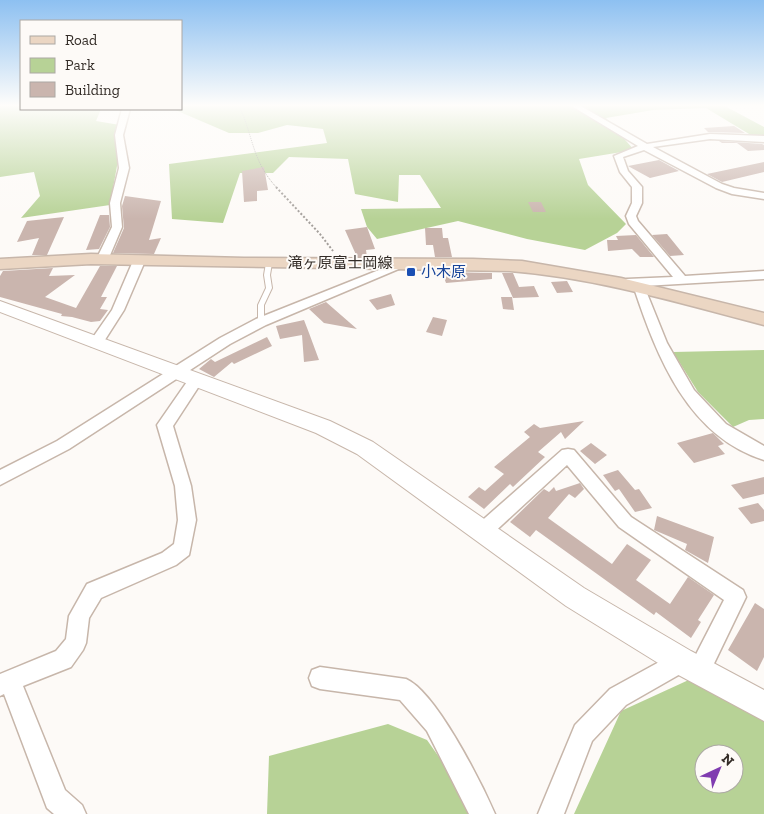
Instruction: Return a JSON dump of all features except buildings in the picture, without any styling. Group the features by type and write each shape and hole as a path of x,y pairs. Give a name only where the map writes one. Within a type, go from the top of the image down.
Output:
{"main road":[{"name":"滝ヶ原富士岡線","path":"0,264 102,260 404,263 533,267 623,283 764,319"}],"street":[{"path":"102,260 117,227 115,203 124,168 120,143"},
{"path":"639,143 719,186 732,191 764,196"},
{"path":"670,143 646,147 618,156 619,163 639,189 639,200 631,216 633,222 682,280"},
{"path":"96,343 118,310 139,261"},
{"path":"0,478 63,445 175,373 260,322 404,263"},
{"path":"623,283 647,280 764,276"},
{"path":"640,288 657,337 674,372 691,397 716,426 764,454"},
{"path":"0,306 323,427 365,448 575,597 690,666 764,706"},
{"path":"73,814 56,799 5,683 64,659 76,643 79,616 94,591 169,559 182,549 187,520 183,486 165,426 196,380"},
{"path":"483,531 568,455 625,522 736,597 690,666 618,697 583,733 552,814"},
{"path":"320,678 406,690 435,723 482,814"}],"lane":[{"path":"260,322 261,305 269,288 267,275 269,263"}],"path":[{"path":"253,143 258,162 266,176 320,234 331,248 337,262"}],"green space":[{"path":"0,143 119,143 117,166 110,205 21,218 40,196 34,172 0,177"},
{"path":"327,143 628,143 634,150 579,159 588,185 626,224 617,233 585,250 527,239 458,221 377,239 367,227 361,209 441,208 420,175 399,175 398,202 355,194 348,159 289,157 273,173 240,173 223,223 172,219 169,164"},
{"path":"764,350 764,419 749,420 733,427 698,392 673,352"},
{"path":"693,678 764,716 764,814 574,814 621,711"},
{"path":"388,724 427,740 458,784 490,814 267,814 269,756"}],"place":[{"name":"小木原","path":"411,272"}]}
